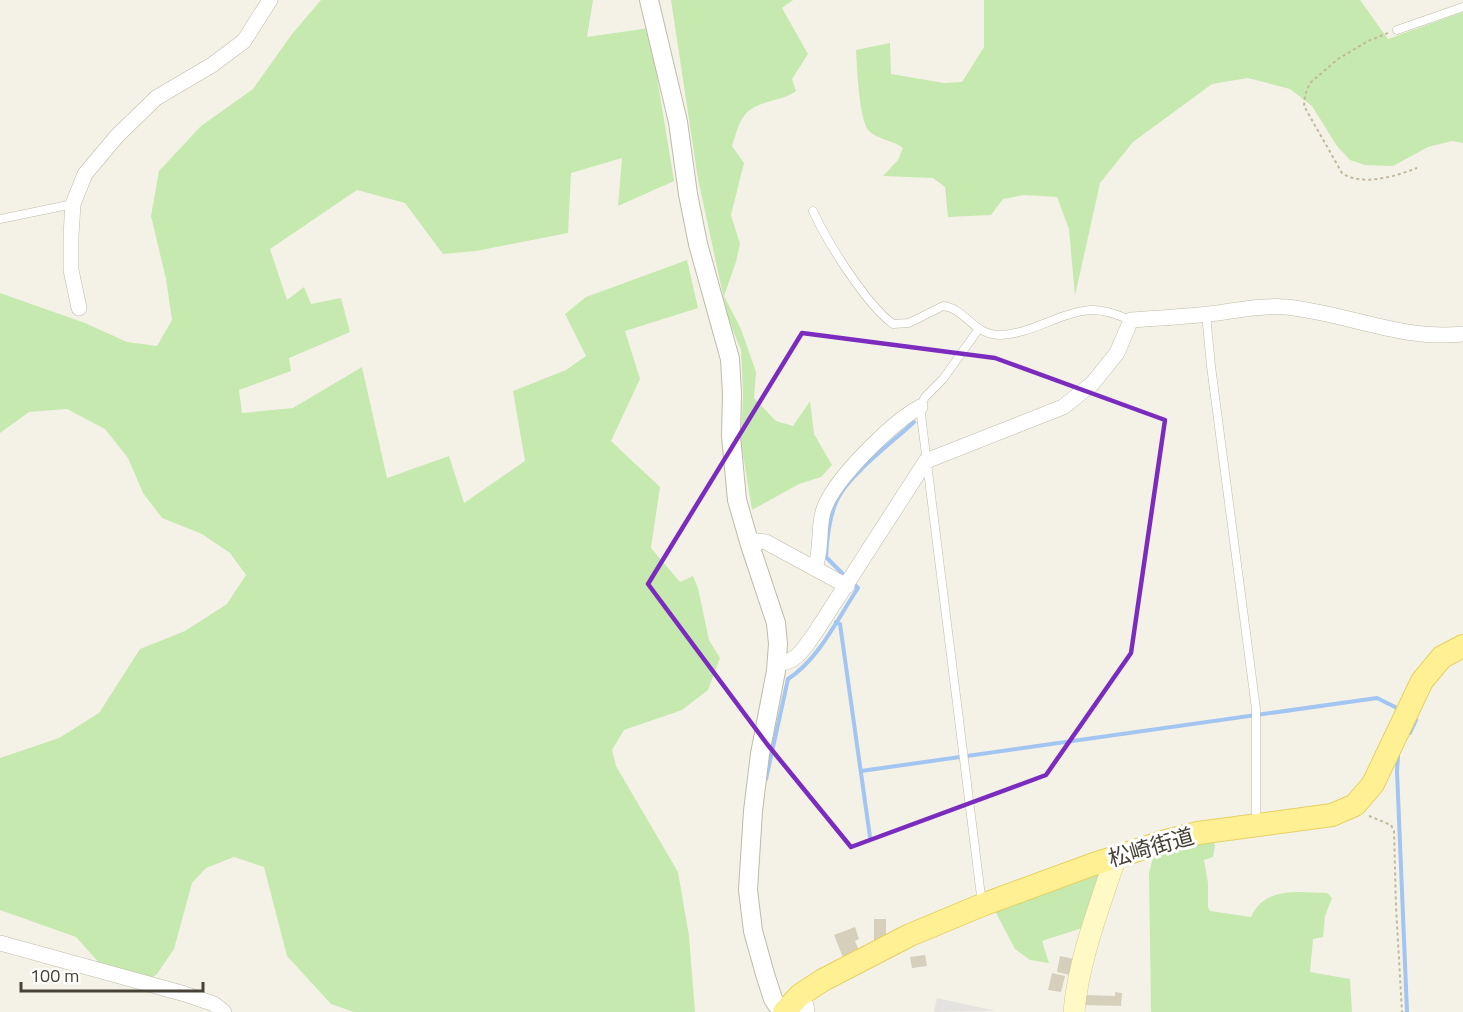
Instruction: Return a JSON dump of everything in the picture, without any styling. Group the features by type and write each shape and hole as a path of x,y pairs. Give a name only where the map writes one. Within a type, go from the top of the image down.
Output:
{"main road":[{"name":"松崎街道","path":"794,1007 823,980 910,935 982,905 1116,856 1198,833 1332,815 1355,805 1373,784 1422,681 1442,657 1463,646"},
{"path":"1074,1012 1078,985 1098,908 1116,856"}],"street":[{"path":"79,308 71,270 73,204 85,174 117,136 156,98 212,65 244,41 270,0"},
{"path":"649,0 678,122 688,194 698,243 730,359 737,500 776,624 776,664 758,765 748,890 753,931 773,999 777,1005 794,1007"},
{"path":"776,664 788,663 795,659 847,586 926,461 1063,407 1092,384 1117,353 1131,320 1248,308 1284,307 1411,333 1434,336 1463,334"},
{"path":"815,567 818,560 820,524 828,499 842,479 884,434 897,422 920,407"},
{"path":"750,545 757,541 766,542 847,586"},
{"path":"0,943 185,994 214,1004 224,1012"}],"lane":[{"path":"1397,30 1463,7"},
{"path":"0,219 73,204"},
{"path":"813,210 846,267 893,324 909,323 943,306 955,309 978,330 998,335 1023,332 1070,314 1092,310 1116,314 1131,320"},
{"path":"1206,314 1256,709 1256,826"},
{"path":"978,330 943,379 925,397 920,407 982,905"}],"path":[{"path":"1397,30 1368,42 1338,59 1310,83 1305,95 1304,106 1342,173 1348,178 1357,180 1373,178 1417,168"},
{"path":"1355,805 1362,813 1391,825 1394,831 1402,1012"}],"highlighted area":[{"path":"802,333 995,358 1165,420 1131,653 1046,775 851,847 767,744 648,584"}],"green space":[{"path":"321,0 593,0 587,37 649,28 674,181 618,206 622,158 571,173 568,233 476,251 443,254 405,203 357,190 270,249 287,300 304,287 311,304 341,298 350,332 289,358 291,371 239,390 242,413 293,408 362,367 387,478 449,456 464,503 525,461 513,391 566,370 586,356 565,314 586,297 687,260 698,308 625,331 640,379 611,441 660,487 651,548 680,582 693,576 698,588 709,640 720,658 708,690 682,710 624,730 612,750 616,766 678,872 689,936 695,1012 354,1012 331,1004 287,956 264,867 234,857 206,868 192,883 174,949 157,974 144,984 111,976 76,937 0,910 0,758 59,738 99,713 140,649 185,631 227,604 246,575 230,553 202,534 162,518 143,493 128,458 105,429 67,409 29,412 0,433 0,293 85,323 127,342 157,346 172,320 166,279 151,216 159,171 201,126 253,89 292,34"},
{"path":"671,0 793,0 782,8 808,54 792,79 796,91 785,97 763,103 749,111 741,121 735,136 732,146 744,163 731,215 740,244 724,296 741,329 756,372 754,398 776,421 793,426 810,401 814,434 832,465 821,477 799,484 752,510 741,442 743,394 741,350 728,318 698,179"},
{"path":"984,0 1360,0 1388,39 1463,12 1463,143 1452,141 1428,147 1393,166 1365,165 1350,160 1337,146 1312,106 1290,89 1248,78 1212,84 1133,142 1100,183 1075,296 1069,229 1057,197 1024,195 1003,199 991,215 948,217 945,187 933,178 883,176 898,160 903,148 869,131 863,116 856,50 890,43 891,74 944,83 962,82 984,47"},
{"path":"1212,839 1215,845 1213,857 1204,860 1210,911 1251,917 1265,900 1284,893 1327,893 1332,898 1325,916 1323,937 1313,939 1310,972 1350,979 1352,1012 1151,1012 1149,873 1155,849"},
{"path":"1098,870 1103,877 1085,927 1042,941 1049,963 1030,960 1015,949 994,909"}],"shaded area":[{"path":"937,998 996,1011 934,1012"}],"building":[{"path":"874,919 886,919 886,941 874,941"},
{"path":"855,927 859,939 855,941 860,953 844,960 834,935"},
{"path":"925,955 927,966 912,968 910,957"},
{"path":"1060,956 1074,959 1070,975 1057,972"},
{"path":"1052,973 1065,976 1061,992 1048,990"},
{"path":"1115,992 1122,993 1121,1006 1083,1005 1084,995 1115,996"}],"waterway":[{"path":"846,577 826,557 832,512 838,498 852,479 914,422"},
{"path":"766,779 788,679 809,661 827,637 858,588 852,582"},
{"path":"836,622 840,624 870,837"},
{"path":"861,771 1377,698 1401,710"},
{"path":"1410,733 1416,720 1413,716"},
{"path":"1398,756 1407,1012"}]}
